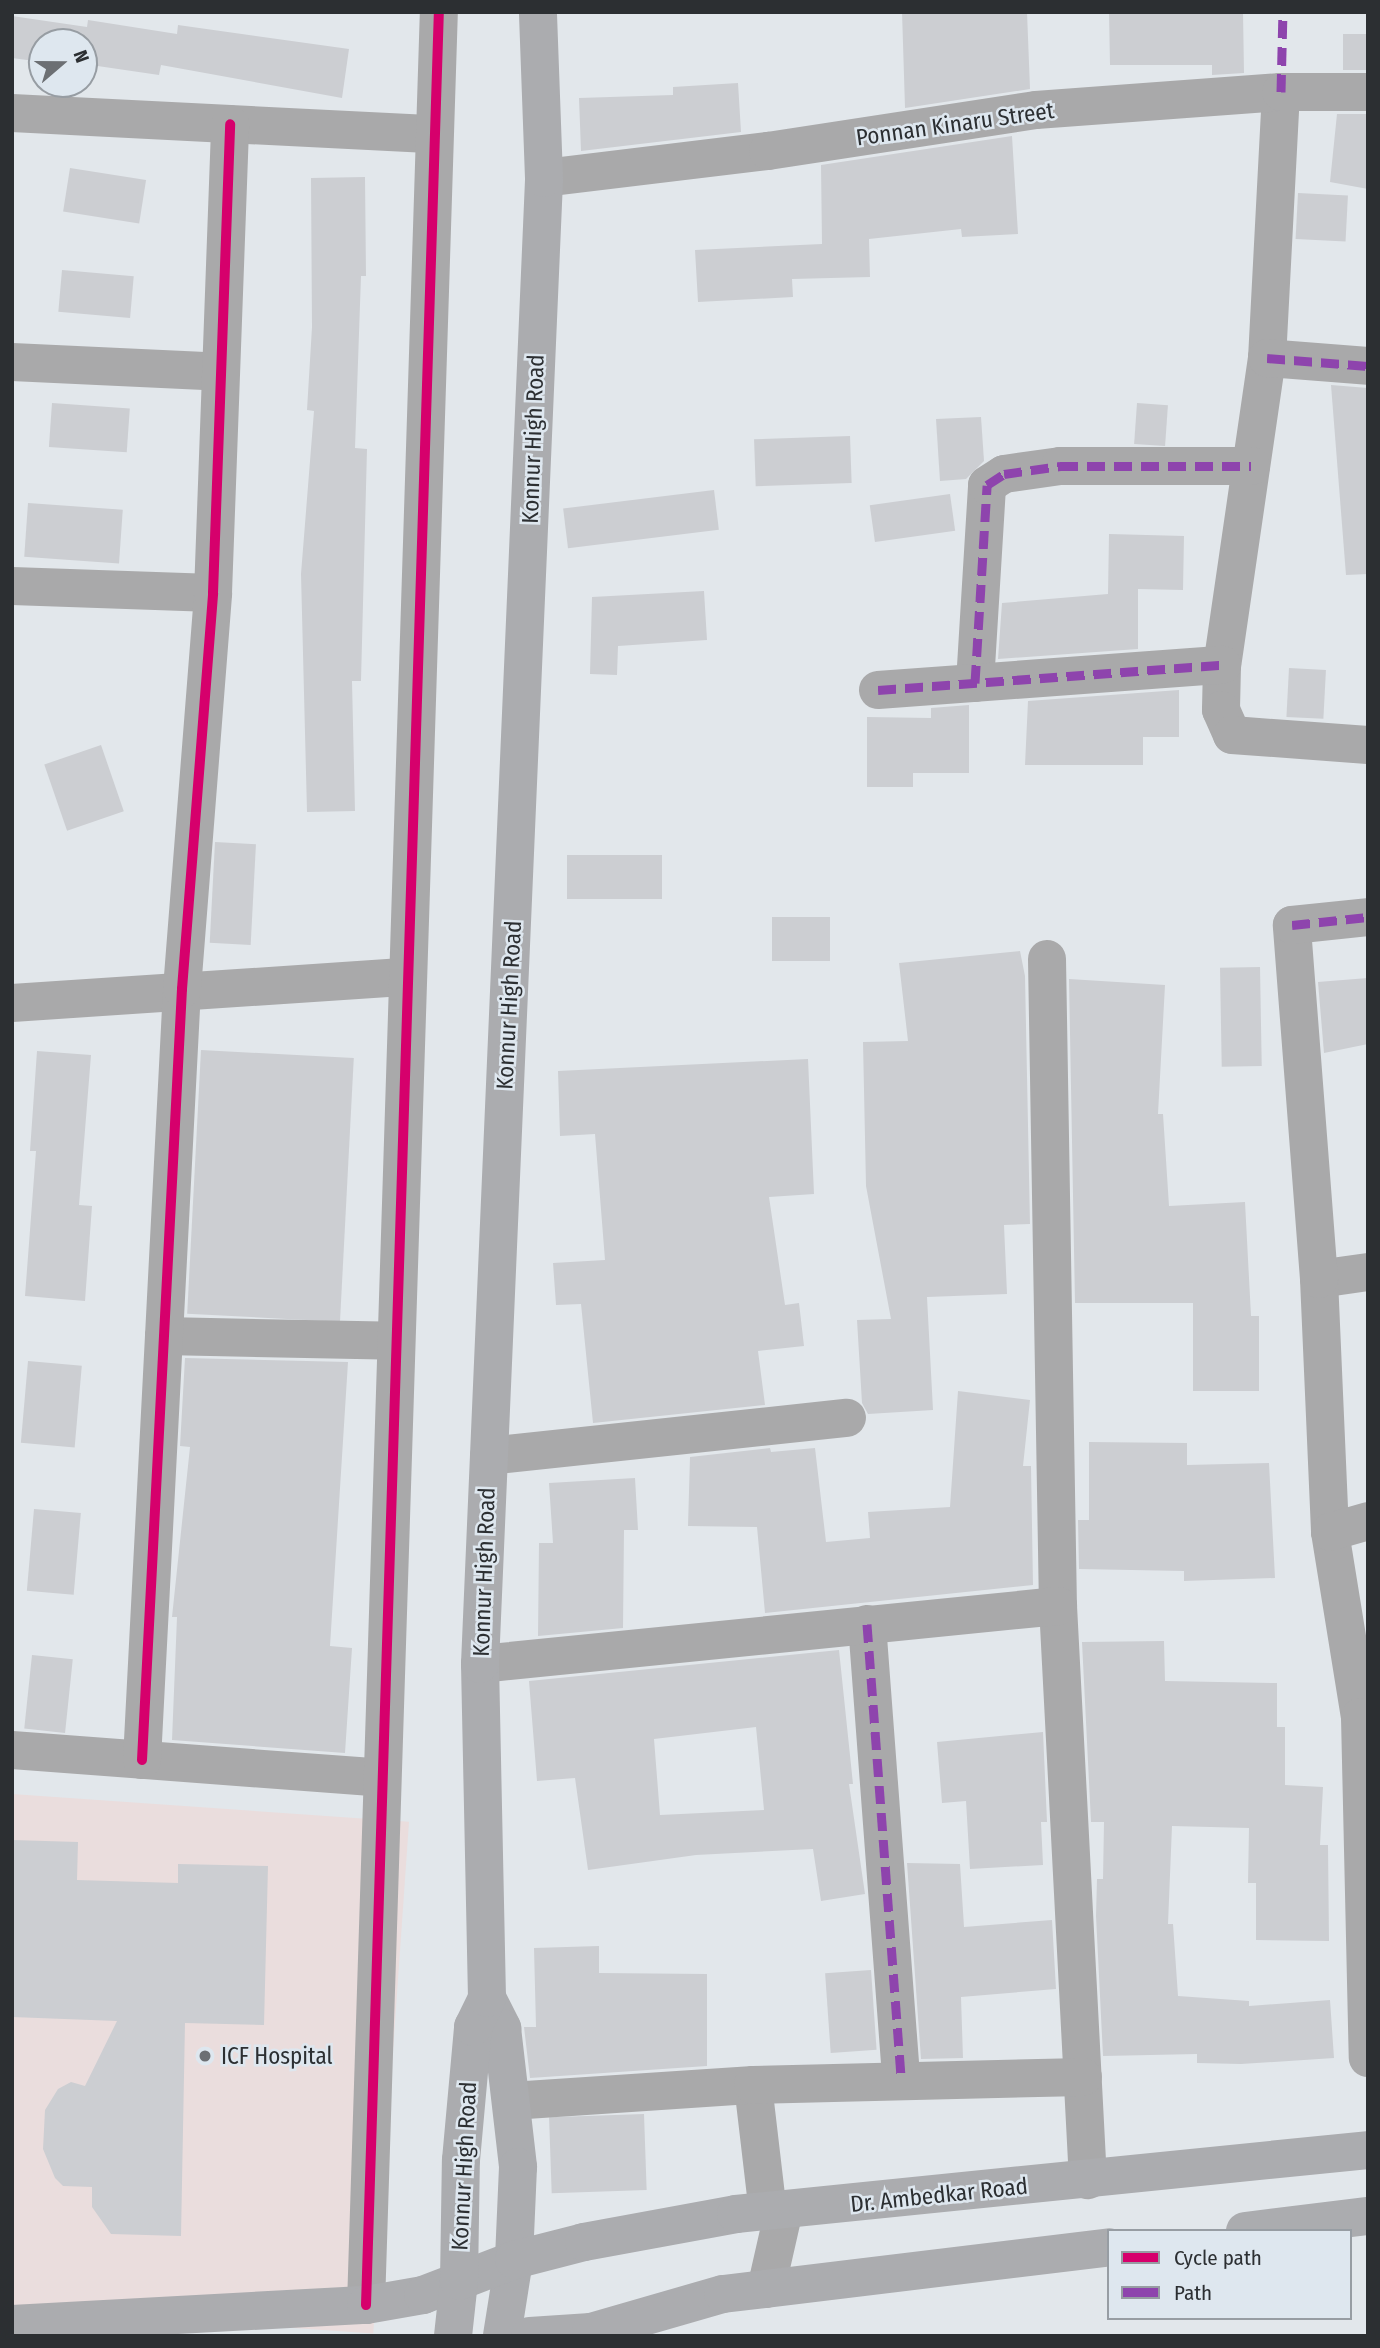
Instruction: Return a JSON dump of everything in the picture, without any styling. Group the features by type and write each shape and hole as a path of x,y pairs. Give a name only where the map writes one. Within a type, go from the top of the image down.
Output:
{"main road":[{"name":"Konnur High Road","path":"453,2336 460,2281 463,2134 474,2027 487,1998 480,1664 544,178 538,12"},
{"name":"Konnur High Road","path":"487,1998 502,2028 518,2167 514,2260 502,2336"},
{"name":"Dr. Ambedkar Road","path":"12,2324 366,2305 423,2295 514,2260 612,2236 776,2211 1368,2150"},
{"path":"1261,2229 1368,2216"},
{"path":"530,2336 591,2332 723,2294 1107,2247"}],"street":[{"path":"366,2305 406,977 439,12"},
{"path":"1281,92 1268,358 1222,666 1221,710 1232,735 1368,746"},
{"name":"Ponnan Kinaru Street","path":"544,178 768,151 1036,110 1281,92 1368,92"},
{"path":"12,113 433,134"},
{"path":"142,1760 181,989 213,593 230,124"},
{"path":"1268,358 1368,366"},
{"path":"12,362 220,372"},
{"path":"975,683 987,485 1004,474 1060,466 1251,466"},
{"path":"12,586 213,593"},
{"path":"878,690 1222,666"},
{"path":"1368,917 1292,925 1319,1279 1330,1532 1364,1716 1368,2058"},
{"path":"1046,959 1058,1606 1088,2180"},
{"path":"12,1003 181,989 406,977"},
{"path":"1319,1279 1368,1272"},
{"path":"164,1336 395,1342"},
{"path":"489,1456 847,1418"},
{"path":"1330,1532 1368,1521"},
{"path":"480,1664 1058,1606"},
{"path":"867,1624 901,2081"},
{"path":"12,1750 382,1778"},
{"path":"511,2101 754,2085 1083,2077"},
{"path":"754,2085 776,2211 766,2289"}],"shaded area":[{"name":"ICF Hospital","path":"12,1794 409,1822 373,2334 12,2308"}],"building":[{"path":"902,12 1027,12 1030,89 905,108"},
{"path":"1109,12 1243,12 1244,73 1212,75 1212,65 1110,65"},
{"path":"12,16 87,27 88,20 177,34 178,25 349,49 342,98 161,65 159,75 98,66 98,28 28,28 28,60 12,58"},
{"path":"1343,34 1368,34 1368,70 1343,70"},
{"path":"738,83 741,132 581,151 579,98 673,95 673,87"},
{"path":"1337,114 1368,114 1368,189 1330,182"},
{"path":"1012,136 1018,234 962,237 961,229 869,239 870,277 792,279 793,297 698,302 695,250 822,244 821,165"},
{"path":"70,168 146,180 139,224 63,211"},
{"path":"365,177 366,276 361,276 355,448 367,449 361,681 352,681 355,811 307,812 301,574 314,411 307,410 312,327 311,178"},
{"path":"1298,193 1348,196 1346,242 1296,239"},
{"path":"62,270 134,276 130,318 58,312"},
{"path":"1331,385 1368,388 1368,574 1346,575"},
{"path":"52,403 130,408 127,452 49,447"},
{"path":"1137,403 1168,405 1165,446 1134,444"},
{"path":"981,417 984,461 966,479 940,481 936,419"},
{"path":"850,436 852,483 756,486 754,439"},
{"path":"714,490 719,530 568,548 563,509"},
{"path":"950,494 955,531 875,542 870,505"},
{"path":"28,503 123,510 119,563 24,557"},
{"path":"1109,534 1184,536 1183,590 1138,589 1138,649 998,659 1002,603 1108,594"},
{"path":"704,591 707,640 618,646 617,675 590,674 592,597"},
{"path":"1289,668 1326,670 1323,719 1286,717"},
{"path":"1179,690 1179,737 1143,737 1143,765 1025,765 1028,701"},
{"path":"969,705 969,773 913,773 913,787 867,787 867,717 931,718 931,708"},
{"path":"101,745 124,811 67,831 44,765"},
{"path":"215,842 256,844 251,945 210,943"},
{"path":"567,855 662,855 662,899 567,899"},
{"path":"772,917 830,917 830,961 772,961"},
{"path":"1020,951 1025,976 1030,1224 1004,1225 1007,1294 927,1297 933,1410 868,1414 862,1403 857,1320 891,1319 866,1186 863,1042 908,1041 899,963"},
{"path":"1260,967 1262,1066 1222,1067 1220,968"},
{"path":"1368,978 1368,1044 1324,1053 1318,982"},
{"path":"1069,979 1165,985 1158,1114 1163,1114 1169,1206 1245,1202 1251,1316 1259,1316 1259,1391 1193,1391 1193,1303 1075,1303"},
{"path":"201,1050 354,1058 340,1322 187,1314"},
{"path":"37,1051 91,1055 79,1205 92,1206 85,1301 25,1296 36,1151 30,1151"},
{"path":"808,1059 814,1194 769,1197 785,1305 799,1303 804,1346 758,1351 765,1405 593,1423 581,1304 556,1305 553,1263 605,1260 595,1134 560,1136 558,1071"},
{"path":"185,1358 348,1362 330,1646 352,1648 345,1753 172,1740 177,1617 172,1617 190,1447 180,1446"},
{"path":"28,1361 82,1366 75,1447 21,1443"},
{"path":"958,1391 1030,1400 1023,1466 1031,1466 1033,1585 765,1613 757,1527 688,1526 690,1457 770,1448 771,1452 815,1448 826,1542 870,1538 868,1512 950,1507"},
{"path":"1089,1442 1187,1443 1187,1465 1269,1463 1275,1578 1184,1581 1184,1571 1079,1569 1078,1520 1089,1520"},
{"path":"635,1478 638,1530 624,1530 623,1628 538,1636 539,1543 553,1543 549,1483"},
{"path":"34,1509 81,1513 74,1595 27,1591"},
{"path":"1164,1641 1165,1681 1277,1683 1277,1727 1285,1727 1285,1785 1323,1787 1320,1845 1328,1845 1329,1941 1256,1940 1256,1883 1248,1883 1249,1828 1172,1826 1168,1924 1173,1924 1178,1996 1249,2001 1249,2006 1330,2000 1334,2058 1241,2064 1197,2063 1197,2054 1103,2056 1096,1916 1097,1879 1103,1879 1104,1822 1091,1822 1082,1642"},
{"path":"839,1650 853,1784 849,1784 865,1894 821,1901 813,1849 696,1855 588,1870 575,1778 537,1781 529,1681","holes":["756,1727 764,1810 660,1815 654,1739"]},
{"path":"32,1655 73,1659 65,1733 24,1729"},
{"path":"1043,1732 1047,1822 1041,1822 1043,1865 970,1869 966,1801 942,1803 937,1742"},
{"path":"12,1840 78,1842 77,1880 178,1883 178,1864 268,1866 264,2025 185,2023 181,2236 111,2234 92,2207 92,2187 63,2186 55,2178 43,2149 45,2110 58,2089 71,2082 85,2086 117,2021 12,2017"},
{"path":"907,1863 960,1864 964,1927 1052,1920 1056,1989 961,1997 963,2058 921,2059"},
{"path":"599,1946 599,1973 707,1974 707,2066 530,2078 524,2027 536,2027 534,1948"},
{"path":"871,1970 877,2050 831,2053 825,1973"},
{"path":"644,2114 647,2190 552,2193 549,2117"}],"marked path":[{"path":"1281,92 1283,12"},
{"path":"1267,358 1368,366"},
{"path":"975,683 987,485 1004,474 1060,466 1251,466"},
{"path":"878,690 1222,665"},
{"path":"1292,925 1368,917"},
{"path":"867,1624 901,2081"}],"cycle path":[{"path":"366,2305 439,12"},
{"path":"142,1760 182,989 213,593 230,124"}],"place":[{"name":"ICF Hospital","path":"205,2056"}]}
